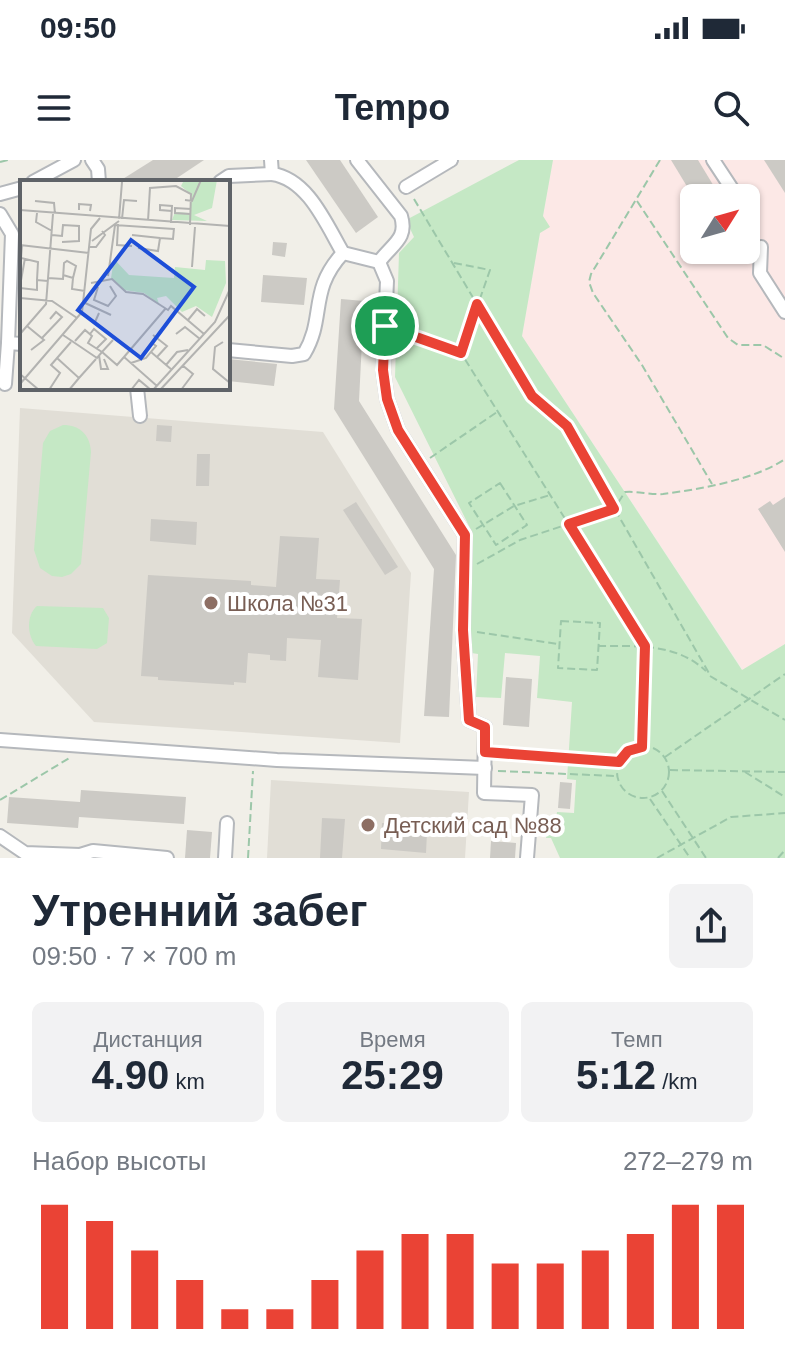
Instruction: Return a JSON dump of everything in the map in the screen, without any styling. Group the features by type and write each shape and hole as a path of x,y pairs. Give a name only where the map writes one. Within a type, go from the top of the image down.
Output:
{"street":[{"path":"37,180 74,160"},
{"path":"92,160 98,169 99,180"},
{"path":"357,160 401,216 404,227 402,236 379,262"},
{"path":"406,187 451,160"},
{"path":"713,160 729,184"},
{"path":"223,180 272,167 304,191 343,253 379,262"},
{"path":"0,194 20,189"},
{"path":"0,214 12,234 5,384"},
{"path":"761,247 760,273 785,312"},
{"path":"230,350 292,356 304,354 313,339 320,290 329,269 343,253"},
{"path":"379,262 387,281 383,370 387,399 398,430 465,535 463,630 469,720 485,727 484,793 532,795 527,858"},
{"path":"8,343 20,344"},
{"path":"137,390 140,416"},
{"path":"0,740 254,758 485,769"},
{"path":"225,858 227,823"},
{"path":"0,836 24,856 80,855 93,851 167,858"}],"path":[{"path":"0,162 8,160"},
{"path":"660,160 589,282 712,484"},
{"path":"406,187 532,396 567,426 710,675"},
{"path":"636,200 728,338 738,345 763,345 785,359"},
{"path":"452,262 490,270 461,353"},
{"path":"385,326 461,353 645,646 642,747"},
{"path":"420,464 498,412"},
{"path":"464,571 520,540 614,509 625,492 663,494 712,484 765,472 785,459"},
{"path":"500,483 527,525 496,545 483,525 469,503 500,483"},
{"path":"465,535 514,506 551,495"},
{"path":"561,621 600,623 597,670 558,668 559,644 561,621"},
{"path":"463,630 559,644"},
{"path":"598,646 645,646 692,659 710,675 785,720"},
{"path":"664,757 785,674"},
{"path":"0,800 74,756 76,745"},
{"path":"642,747 652,748 664,757 668,770 668,779 662,790 649,798 628,794 617,776 619,762 628,751 642,747"},
{"path":"485,752 619,762"},
{"path":"248,858 254,758"},
{"path":"485,769 617,776"},
{"path":"668,770 785,772"},
{"path":"743,771 785,797"},
{"path":"662,790 706,858"},
{"path":"649,798 690,858"},
{"path":"657,858 731,817 785,813"},
{"path":"778,858 785,850"}],"shaded area":[{"path":"553,160 785,160 785,644 743,670 522,336"},
{"name":"Школа №31","path":"20,408 323,432 411,573 400,743 94,722 12,633"},
{"name":"Детский сад №88","path":"271,780 469,792 465,858 267,858"}],"green space":[{"path":"519,160 553,160 543,216 550,227 540,233 522,336 742,670 785,644 785,858 560,858 551,838 546,838 548,818 556,819 557,812 574,813 576,780 567,779 572,702 537,698 540,656 505,653 501,698 476,697 478,654 465,652 472,532 395,377 399,253 414,237 406,220"},
{"path":"63,425 83,432 91,452 81,564 71,574 62,577 52,576 40,568 34,550 43,443 50,431"},
{"path":"37,606 103,608 109,618 107,643 97,649 36,646 29,626"}],"building":[{"path":"153,160 204,160 174,180 121,180"},
{"path":"306,160 340,160 378,217 356,233"},
{"path":"671,160 698,160 713,184 686,184"},
{"path":"764,160 785,160 785,193"},
{"path":"273,242 287,243 285,257 272,255"},
{"path":"263,275 307,278 304,305 261,302"},
{"path":"341,299 364,301 359,401 456,555 449,717 424,716 434,569 334,409"},
{"path":"230,359 277,364 274,386 230,381"},
{"path":"157,425 172,426 171,442 156,441"},
{"path":"197,454 210,454 209,486 196,486"},
{"path":"785,497 785,552 758,509 770,501 773,505"},
{"path":"356,502 398,567 385,575 343,510"},
{"path":"151,519 197,522 196,545 150,541"},
{"path":"280,536 319,538 316,579 340,580 337,618 362,619 358,680 318,677 321,640 287,638 286,661 270,660 270,655 248,653 246,683 234,682 234,685 158,680 158,677 141,676 148,575 251,581 251,585 276,587"},
{"path":"506,677 532,679 529,727 503,725"},
{"path":"560,782 572,783 570,809 558,808"},
{"path":"81,790 186,797 184,824 79,817 78,828 7,823 9,797 80,802"},
{"path":"322,818 345,819 342,858 320,858"},
{"path":"382,823 417,826 416,831 427,832 426,853 381,849"},
{"path":"187,830 212,832 210,858 185,858"},
{"path":"491,841 516,843 515,858 490,858"}],"place":[{"name":"Школа №31","path":"211,603"},
{"name":"Детский сад №88","path":"368,825"}],"route":[{"path":"477,304 532,396 567,426 614,509 569,524 645,646 642,747 628,751 619,762 485,752 485,727 469,720 463,630 465,535 398,430 387,399 383,370 385,326 461,353 477,304"}]}
